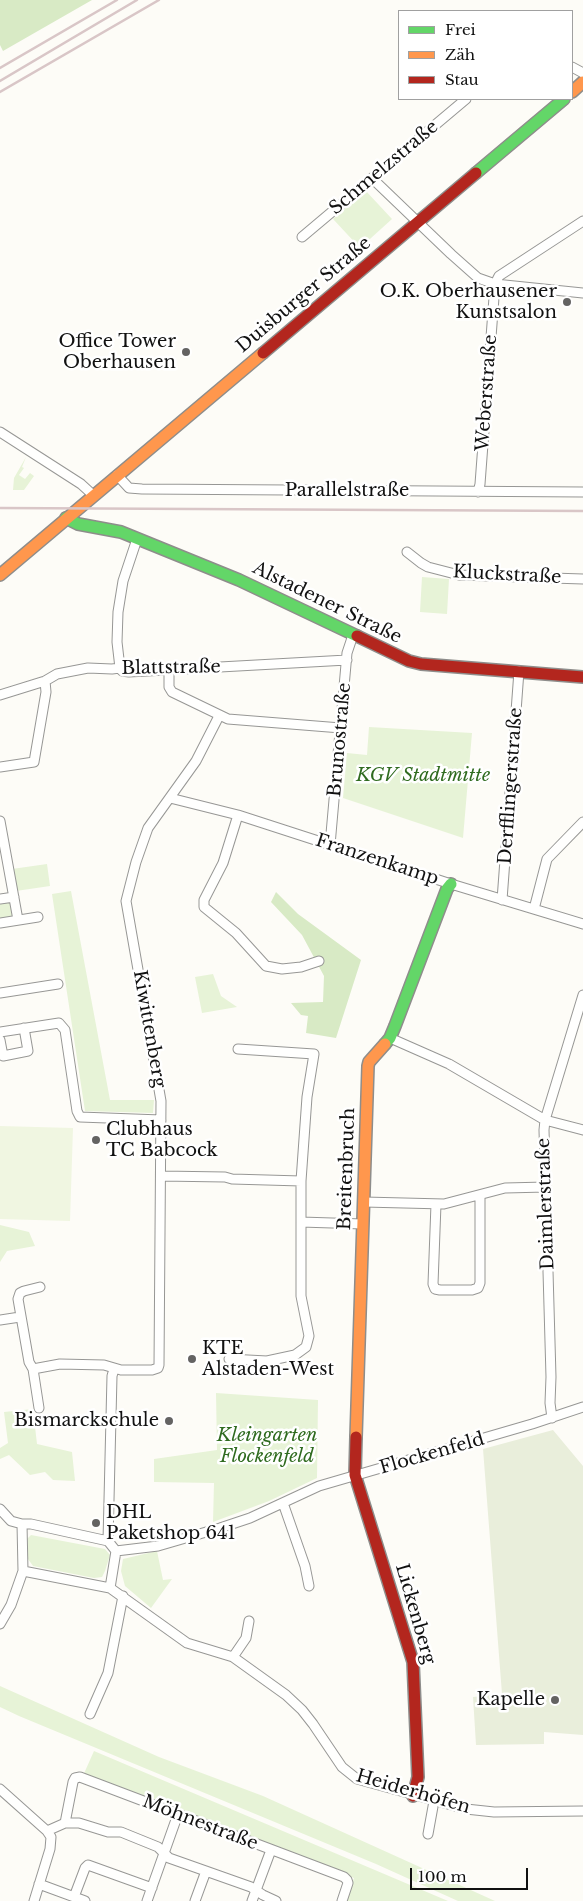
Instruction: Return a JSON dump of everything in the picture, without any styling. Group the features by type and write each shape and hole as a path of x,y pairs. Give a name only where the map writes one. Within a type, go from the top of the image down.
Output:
{"street":[{"path":"573,91 583,82"},
{"name":"Schmelzstraße","path":"302,237 465,100"},
{"name":"Duisburger Straße","path":"0,575 116,475 563,100"},
{"path":"377,173 375,180 377,183 478,278 495,284 583,293"},
{"path":"495,284 499,276 583,220"},
{"name":"Weberstraße","path":"478,492 495,284"},
{"path":"0,432 81,484 93,495"},
{"name":"Parallelstraße","path":"116,475 129,488 583,492"},
{"name":"Alstadener Straße","path":"66,518 78,524 106,528 137,539 239,580 353,636 414,662 583,677"},
{"path":"120,668 116,642 119,604 123,582 137,539"},
{"name":"Kluckstraße","path":"407,552 428,567 459,575 583,579"},
{"name":"Brunostraße","path":"330,845 347,660 353,636"},
{"name":"Blattstraße","path":"0,695 45,681 51,676 63,672 88,668 120,668 125,672 347,660"},
{"path":"169,670 172,692 219,716 236,720 341,728"},
{"name":"Derfflingerstraße","path":"502,900 519,671"},
{"path":"0,767 34,762 46,692 45,681"},
{"name":"Kiwittenberg","path":"114,1369 152,1370 158,1368 161,1176 160,1085 126,904 136,862 148,828 196,761 219,716"},
{"name":"Franzenkamp","path":"170,798 238,815 451,884 583,924"},
{"path":"238,815 223,863 204,900 204,907 236,933 266,966 282,969 301,967 319,961"},
{"path":"0,821 18,920"},
{"path":"534,909 547,859 583,822"},
{"name":"Breitenbruch","path":"355,1476 368,1064 390,1038 447,889 451,884"},
{"path":"0,899 14,897"},
{"path":"0,923 38,917"},
{"path":"0,993 58,984"},
{"name":"Daimlerstraße","path":"552,1418 550,1403 545,1120 583,995"},
{"path":"0,1032 56,1023 64,1027 77,1111 80,1116 161,1120"},
{"path":"0,1040 1,1056 28,1051 24,1028"},
{"path":"390,1038 449,1064 545,1120 583,1130"},
{"path":"229,1358 267,1361 295,1355 304,1350 308,1344 308,1326 301,1296 301,1181 307,1097 314,1054 238,1049"},
{"path":"161,1176 301,1181"},
{"path":"364,1202 450,1204 509,1187 546,1186"},
{"path":"436,1204 432,1284 435,1289 440,1290 472,1290 478,1288 480,1283 480,1195"},
{"path":"301,1222 363,1224"},
{"path":"40,1287 26,1290 19,1296 20,1317 29,1362 33,1369 40,1408"},
{"path":"0,1320 20,1317"},
{"path":"33,1369 60,1364 104,1365 114,1369 112,1376 108,1541"},
{"name":"Flockenfeld","path":"116,1550 158,1546 243,1521 319,1486 552,1418 583,1407"},
{"name":"Lickenberg","path":"355,1476 413,1662 418,1777 413,1796"},
{"path":"283,1503 305,1566 308,1586"},
{"path":"0,1509 11,1521 108,1541 116,1550 110,1588"},
{"path":"0,1624 11,1605 23,1571 22,1524"},
{"name":"Heiderhöfen","path":"23,1571 110,1588 187,1642 233,1657 286,1695 302,1710 348,1773 363,1782 413,1796 485,1812 583,1810"},
{"path":"90,1714 108,1673 122,1596"},
{"path":"233,1657 246,1638 249,1620"},
{"name":"Möhnestraße","path":"65,1823 74,1780 78,1777 346,1878 348,1883 342,1901"},
{"path":"0,1790 47,1831 51,1837 51,1843 34,1901"},
{"path":"428,1834 434,1801"},
{"path":"147,1901 178,1814"},
{"path":"47,1831 65,1823 79,1823 108,1832 121,1832 158,1847 170,1858 256,1890 276,1901"},
{"path":"252,1901 271,1850"},
{"path":"74,1897 85,1868 88,1865 152,1888"},
{"path":"195,1901 206,1871"},
{"path":"39,1884 85,1901"}],"green space":[{"path":"0,0 92,0 3,51 0,45"},
{"path":"365,190 392,219 360,248 333,219"},
{"path":"26,457 22,467 24,468 19,475 25,479 30,473 34,476 24,490 13,490 14,478"},
{"path":"422,577 449,579 447,614 420,612"},
{"name":"KGV Stadtmitte","path":"369,727 472,733 463,838 343,798 347,753 367,755"},
{"path":"47,864 50,886 16,891 12,869"},
{"path":"71,891 110,1100 154,1100 153,1113 85,1111 52,894"},
{"path":"276,892 298,914 361,960 336,1038 306,1033 308,1016 301,1015 291,1003 323,1002 324,976 302,935 271,902"},
{"path":"12,902 14,916 0,920 0,903"},
{"path":"213,974 221,996 237,1007 202,1013 195,977"},
{"path":"0,1126 73,1128 70,1221 0,1219"},
{"path":"0,1225 29,1232 35,1246 7,1251 0,1262"},
{"name":"Kleingarten Flockenfeld","path":"216,1393 318,1400 317,1478 269,1501 213,1522 214,1483 154,1482 154,1459 217,1450"},
{"path":"33,1409 37,1444 72,1452 75,1481 53,1480 45,1472 30,1475 9,1455 0,1459 0,1448 8,1443 4,1412"},
{"path":"553,1430 583,1466 583,1735 544,1732 544,1744 476,1745 473,1697 502,1694 483,1449"},
{"path":"31,1535 105,1549 110,1555 102,1577 94,1578 33,1566 28,1559 27,1539"},
{"path":"157,1551 163,1580 172,1579 151,1608 125,1586 121,1571 123,1559"},
{"path":"0,1686 159,1757 263,1796 495,1901 458,1901 376,1864 19,1716 0,1707"},
{"path":"94,1751 448,1901 346,1901 354,1878 82,1778"}],"railway":[{"path":"0,68 117,0"},
{"path":"0,81 137,0"},
{"path":"0,92 159,0"},
{"path":"0,508 583,511"}],"traffic: fast":[{"path":"476,173 563,100"},
{"path":"66,518 78,524 121,532 239,580 357,636"},
{"path":"385,1044 395,1026 447,889 451,884"}],"traffic: slow":[{"path":"573,91 583,82"},
{"path":"0,575 263,353"},
{"path":"356,1437 368,1066 369,1062 385,1044"}],"traffic: jam":[{"path":"263,353 476,173"},
{"path":"357,636 409,661 421,664 583,677"},
{"path":"356,1437 355,1475 413,1662 418,1777 413,1796"}],"place":[{"name":"O.K. Oberhausener Kunstsalon","path":"567,302"},
{"name":"Office Tower Oberhausen","path":"186,352"},
{"name":"Clubhaus TC Babcock","path":"96,1140"},
{"name":"KTE Alstaden-West","path":"192,1359"},
{"name":"Bismarckschule","path":"169,1421"},
{"name":"DHL Paketshop 641","path":"96,1523"},
{"name":"Kapelle","path":"555,1700"}]}
